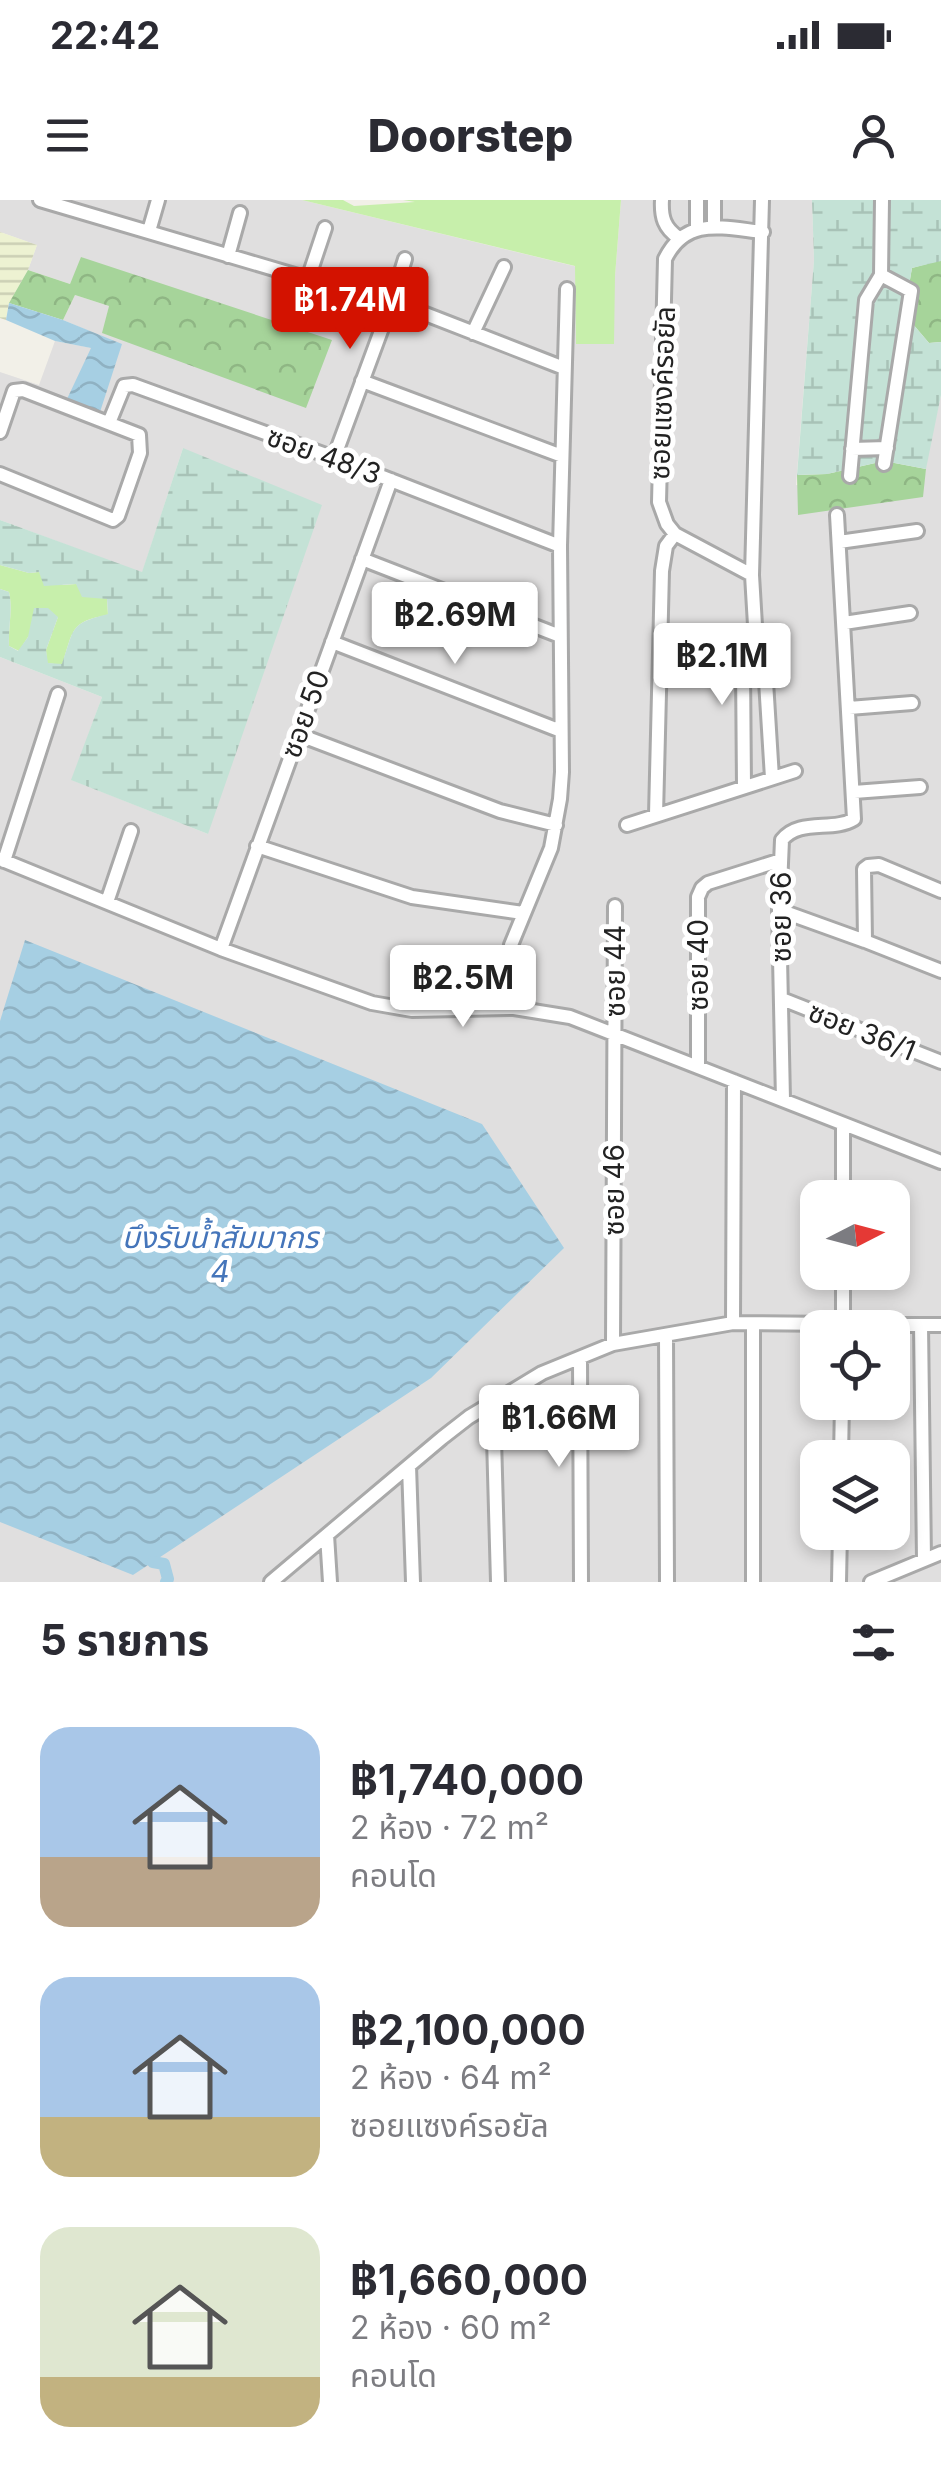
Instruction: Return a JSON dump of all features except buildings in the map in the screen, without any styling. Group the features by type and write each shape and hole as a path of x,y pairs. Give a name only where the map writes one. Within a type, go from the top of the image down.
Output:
{"street":[{"path":"40,200 68,204 228,256 392,301 564,368"},
{"path":"149,231 158,200"},
{"path":"662,200 662,216 679,238 697,228 762,232"},
{"path":"697,228 698,200"},
{"path":"714,200 714,227"},
{"path":"762,200 752,576 756,642 765,665 772,778"},
{"path":"850,476 866,300 882,275 882,200"},
{"path":"228,256 240,213"},
{"path":"308,279 325,228"},
{"name":"ซอยแซงค์รอยัล","path":"675,534 659,502 665,258 679,238"},
{"path":"334,458 405,258"},
{"path":"473,332 504,267"},
{"path":"882,275 911,291 884,464"},
{"path":"505,1008 508,961 522,913 546,861 556,825 562,772 560,546 567,289"},
{"path":"362,381 562,456"},
{"name":"ซอย 48/3","path":"109,423 124,386 133,385 560,546"},
{"path":"0,432 14,391 28,390 139,434 141,447 116,519 108,520 0,474"},
{"path":"852,449 887,448"},
{"name":"ซอย 50","path":"222,949 391,480"},
{"path":"838,516 854,792 920,788"},
{"path":"839,542 917,531"},
{"path":"656,815 662,571 666,546 675,534 752,576"},
{"path":"362,559 560,636"},
{"path":"844,623 910,613"},
{"path":"332,642 562,731"},
{"path":"744,787 743,666 756,642"},
{"path":"58,694 2,860 222,949 389,1008 505,1008 570,1017 941,1162"},
{"path":"849,708 912,703"},
{"path":"298,734 500,811 556,825"},
{"path":"627,824 795,771"},
{"name":"ซอย 36","path":"783,1100 782,840 794,829 843,824 854,818 854,792"},
{"path":"107,902 131,831"},
{"path":"257,846 412,897 522,913"},
{"name":"ซอย 40","path":"698,1067 698,897 708,883 781,860"},
{"path":"865,940 864,869 868,866 879,865 941,890"},
{"name":"ซอย 44","path":"614,1035 615,906"},
{"path":"780,910 941,971"},
{"name":"ซอย 36/1","path":"782,999 941,1062"},
{"name":"ซอย 46","path":"614,1035 614,1344"},
{"path":"733,1323 734,1081"},
{"path":"843,1124 843,1180"},
{"path":"271,1582 456,1428 542,1373 614,1344 733,1323 800,1325"},
{"path":"752,1324 753,1582"},
{"path":"910,1325 941,1325"},
{"path":"920,1325 924,1560"},
{"path":"666,1335 666,1582"},
{"path":"580,1358 582,1582"},
{"path":"494,1402 498,1582"},
{"path":"409,1466 413,1582"},
{"path":"327,1536 330,1582"},
{"path":"839,1582 840,1550"},
{"path":"872,1582 941,1553"}],"shaded area":[{"path":"0,200 302,200 615,276 621,200 812,200 814,260 796,485 922,497 941,395 941,1582 0,1582 0,657 102,697 72,780 208,834 183,448 142,573 0,520 0,372 39,385 55,341 92,348 122,345 63,320 75,295 109,306 103,333 137,344 82,257 70,284 28,270 37,245 0,232"}],"green space":[{"path":"302,200 343,200 354,206 415,202 403,200 621,200 614,344 576,344 575,266"},
{"path":"812,200 941,200 941,261 912,268 908,291 912,323 929,343 941,342 941,395 926,469 884,461 827,474 797,475 814,260"},
{"path":"0,232 37,245 9,303 6,320 0,318"},
{"path":"81,257 332,340 306,408 102,333 109,306 75,295 63,320 9,303 28,270 70,284"},
{"path":"941,261 941,342 929,343 912,323 908,291 912,268"},
{"path":"183,448 322,505 208,834 71,780 102,697 0,657 0,589 9,592 9,646 18,651 28,637 34,608 48,608 58,617 46,650 48,663 62,664 80,624 108,614 107,599 82,597 76,584 44,586 39,572 0,565 0,520 142,572"},
{"path":"884,461 926,469 923,497 798,515 797,475 827,474"},
{"path":"0,565 39,572 63,585 76,584 107,599 108,615 80,624 62,665 47,663 46,650 58,617 28,637 19,651 9,646 10,599 9,592 0,589"}],"water":[{"path":"9,303 122,344 100,412 67,399 91,348 55,341 6,320"},
{"name":"บึงรับน้ำสัมมากร 4","path":"25,940 482,1124 564,1248 431,1378 133,1575 0,1522 0,1021"}],"waterway":[{"path":"153,1562 164,1564 166,1582"}]}
